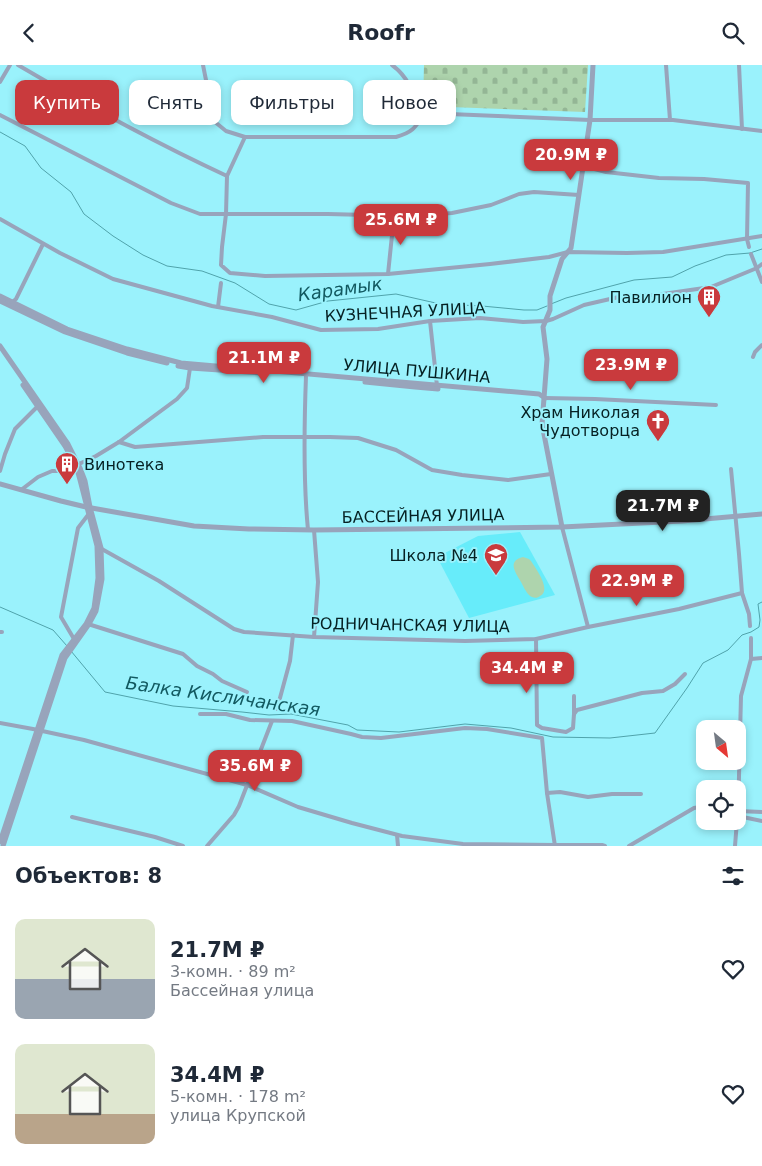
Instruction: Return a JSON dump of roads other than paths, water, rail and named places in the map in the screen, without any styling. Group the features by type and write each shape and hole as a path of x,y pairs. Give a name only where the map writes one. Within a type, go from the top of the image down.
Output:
{"street":[{"path":"0,82 10,65"},
{"path":"18,65 89,107 228,176"},
{"path":"203,65 206,80"},
{"path":"392,65 400,71 406,80"},
{"path":"588,627 562,527 542,424 547,359 543,327 550,310 550,296 562,259 571,248 590,120 593,65"},
{"path":"666,65 670,120"},
{"path":"738,65 742,129"},
{"path":"456,114 590,120 670,120 762,131"},
{"path":"0,115 171,203 200,214 394,216 452,213 491,205 519,194 534,192 579,195"},
{"path":"219,125 226,131 245,137 396,137 407,133 416,125"},
{"path":"245,137 228,176 221,265 230,273 265,276 388,274 549,257 568,252 662,252 762,236"},
{"path":"583,167 606,172 659,178 704,179 748,183 747,239 749,247"},
{"path":"388,274 394,216"},
{"name":"КУЗНЕЧНАЯ УЛИЦА","path":"0,219 43,244 113,279 218,307 272,317 321,330 378,329 430,321 480,319 523,322 546,321 584,305 623,297 656,295 711,287 757,268 762,264"},
{"path":"11,304 16,299 43,244"},
{"path":"751,254 762,281"},
{"path":"218,307 221,283"},
{"name":"УЛИЦА ПУШКИНА","path":"0,297 65,333 127,353 190,368 306,376 415,387 436,387"},
{"name":"УЛИЦА ПУШКИНА","path":"0,300 67,329 127,349 181,363 545,398 716,405"},
{"path":"430,321 436,387"},
{"path":"753,357 762,345"},
{"path":"0,346 68,444 77,465 99,547 98,578 94,608 87,624 64,657 37,730 0,842"},
{"path":"0,352 77,465"},
{"path":"21,490 38,477 52,471 64,471 96,456 119,441 177,399 187,388 190,368"},
{"path":"306,376 305,496 318,581 314,637"},
{"path":"0,471 4,454 15,429 38,406"},
{"path":"119,441 135,447 264,437 358,438 396,450 432,470 508,480 551,475"},
{"path":"731,469 742,593 749,614 750,626"},
{"name":"БАССЕЙНАЯ УЛИЦА","path":"0,484 88,507 194,525 249,529 562,527 682,521 762,514"},
{"path":"88,507 88,515 99,547"},
{"path":"74,642 61,617 78,528 88,515"},
{"name":"РОДНИЧАНСКАЯ УЛИЦА","path":"99,547 159,581 234,629 244,632 314,637 465,641 536,639 679,609 742,593"},
{"path":"87,624 183,654 197,666 222,681 247,692"},
{"path":"276,709 290,661 293,635"},
{"path":"739,780 741,696 751,659 751,638"},
{"path":"536,639 537,725 542,728 566,732 573,728 574,696"},
{"path":"751,659 762,658"},
{"path":"574,714 577,710 642,693 663,691 675,684 685,674"},
{"path":"200,714 226,715 250,720 292,721 362,737 381,737 465,728 487,729 542,738 547,793 555,846"},
{"path":"207,846 234,815 239,806 272,721"},
{"path":"0,723 84,740 248,785 298,807 397,835 463,844 605,846"},
{"path":"3,846 37,730"},
{"path":"547,793 560,791 588,797 612,794 641,794"},
{"path":"629,846 696,808"},
{"path":"746,811 762,812"},
{"path":"72,817 155,837 183,846"},
{"path":"746,818 762,821"},
{"path":"735,846 736,830"},
{"path":"397,835 398,846"}],"waterway":[{"name":"Карамык","path":"0,132 25,146 41,168 71,192 84,214 113,236 143,255 167,266 202,271 235,283 269,304 296,310 328,301 396,294 440,304 524,310 537,310 547,306"},
{"name":"Карамык","path":"551,304 566,298 634,280 672,277 695,266 726,255 750,253 762,249"},
{"name":"Балка Кисличанская","path":"71,651 105,692 173,706 269,715 291,714 348,725 357,730 399,732 465,724 511,728 553,737 610,738 655,733 703,663 728,650 742,635 759,627 758,604 762,602"},
{"name":"Балка Кисличанская","path":"0,607 53,630 67,646"}],"place":[{"name":"Павилион","path":"709,318"},
{"name":"Храм Николая Чудотворца","path":"658,442"},
{"name":"Винотека","path":"67,485"},
{"name":"Школа №4","path":"496,576"}]}
